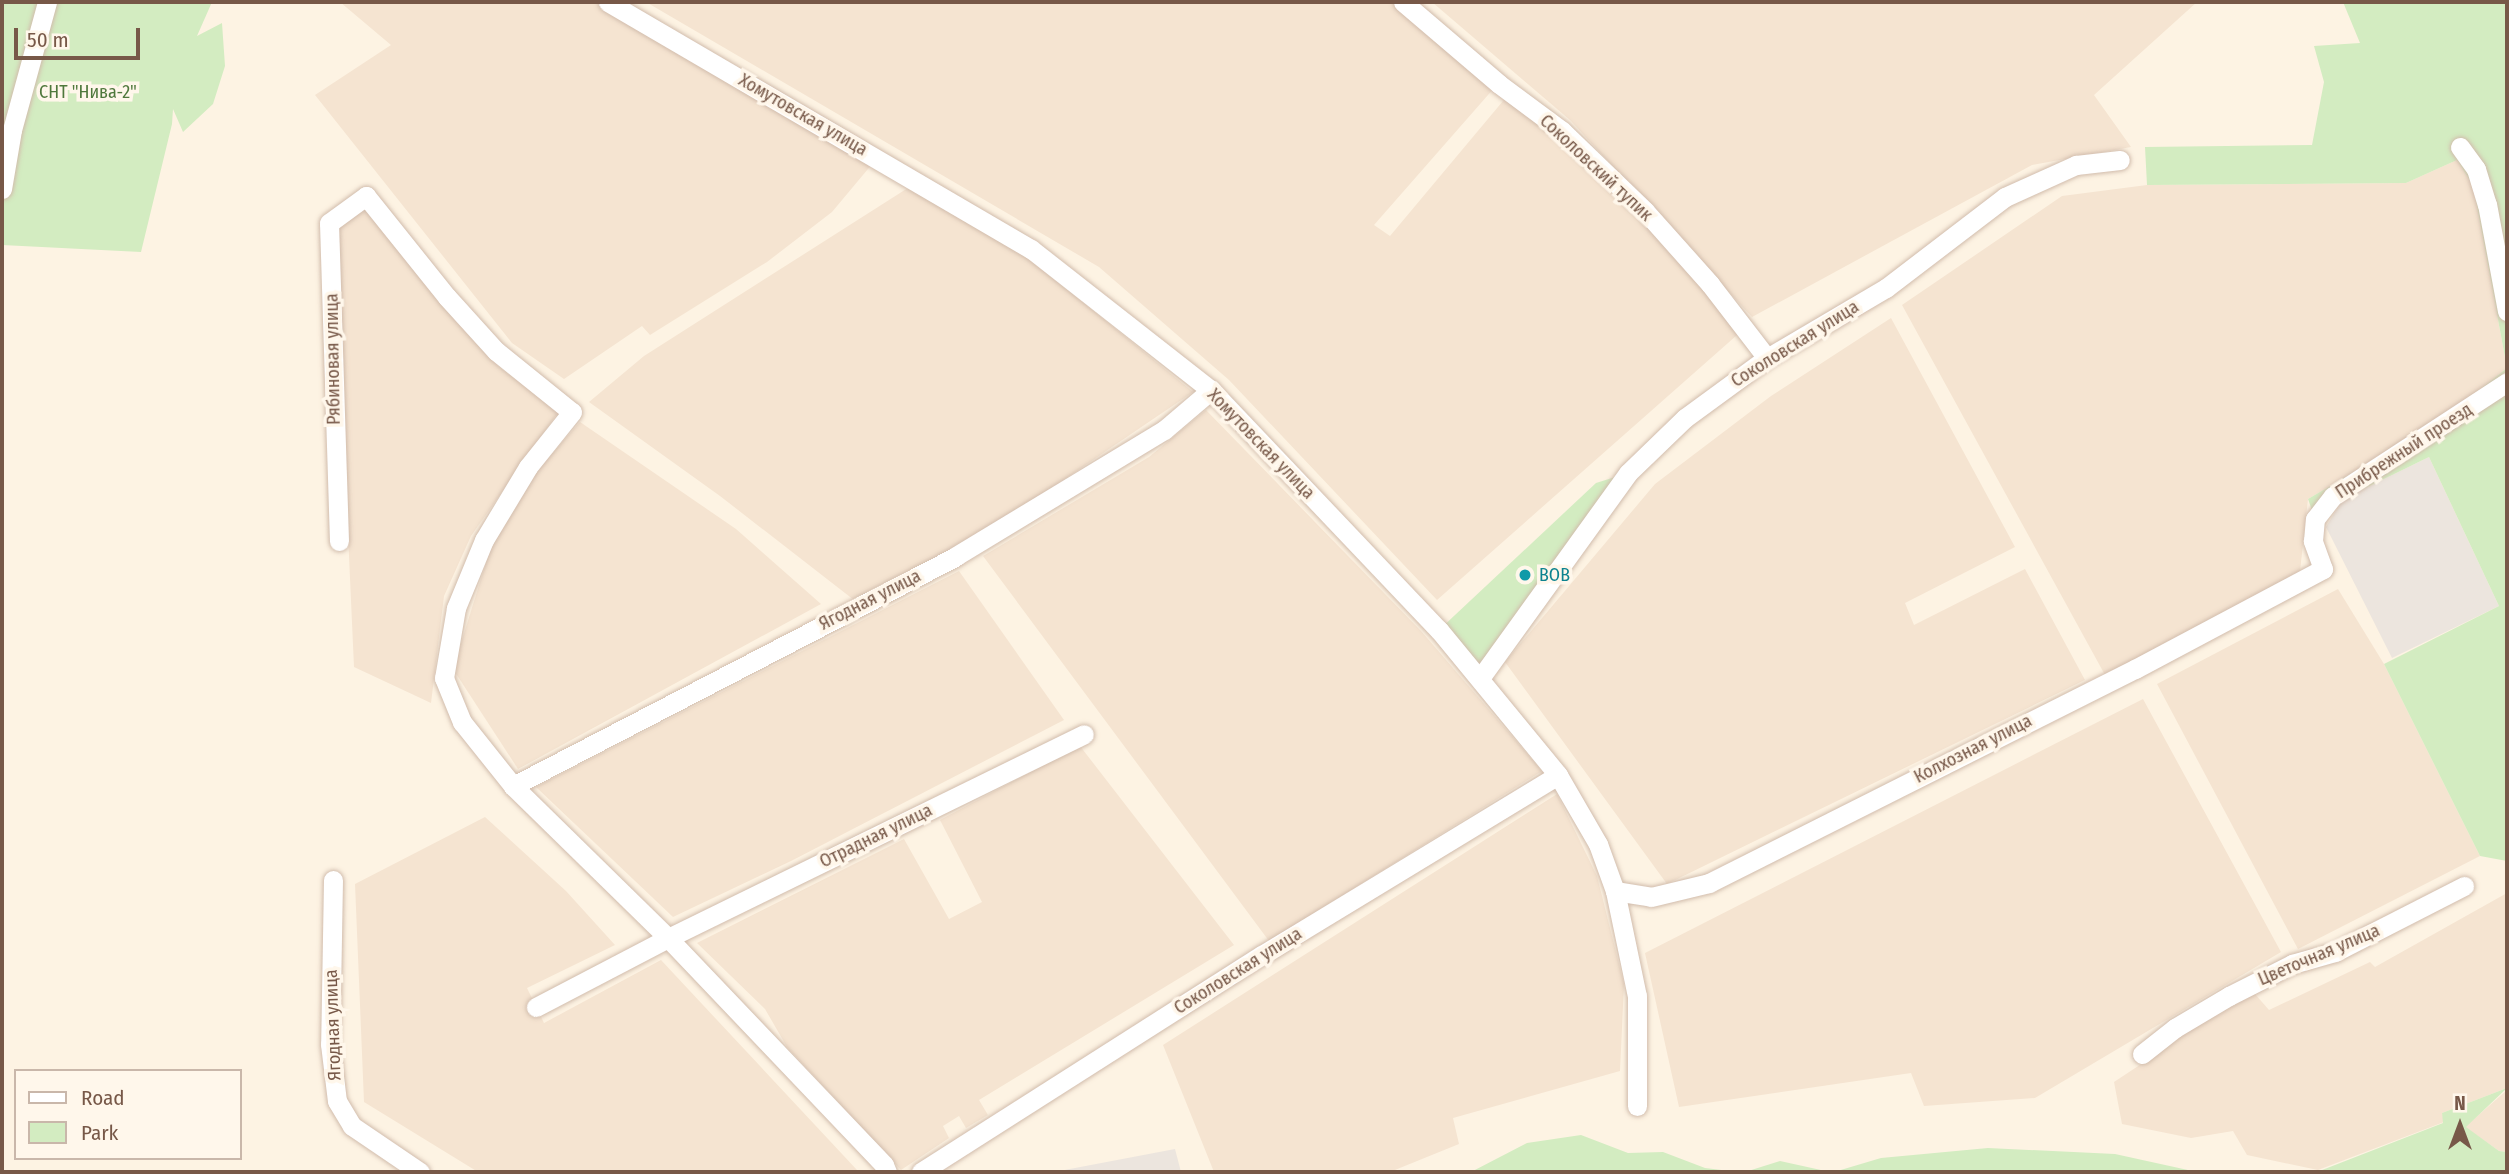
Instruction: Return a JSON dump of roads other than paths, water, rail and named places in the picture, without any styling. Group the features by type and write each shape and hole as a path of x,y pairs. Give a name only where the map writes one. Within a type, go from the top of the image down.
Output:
{"street":[{"path":"2,189 12,131 47,2"},
{"name":"Хомутовская улица","path":"608,2 1031,249 1210,390 1481,677 1558,775 1598,844 1615,891 1637,996 1637,1106"},
{"name":"Соколовский тупик","path":"1403,2 1499,84 1562,131 1644,211 1710,284 1767,358"},
{"path":"2460,148 2476,169 2487,204 2507,311"},
{"name":"Соколовская улица","path":"1481,677 1628,473 1685,418 1767,358 1886,288 2005,197 2076,165 2120,160"},
{"name":"Рябиновая улица","path":"339,541 329,223 366,196 447,297 496,351 572,412 528,467 484,540 456,608 444,678 462,722 513,786"},
{"name":"Прибрежный проезд","path":"2323,569 2313,541 2315,519 2333,496 2448,424 2507,382"},
{"name":"Ягодная улица","path":"513,786 957,556 1164,430 1210,390"},
{"name":"Колхозная улица","path":"1615,891 1651,897 1709,883 2135,669 2323,569"},
{"name":"Отрадная улица","path":"536,1007 668,938 1084,734"},
{"name":"Соколовская улица","path":"922,1172 1262,955 1558,775"},
{"path":"513,786 668,938 887,1172"},
{"name":"Ягодная улица","path":"333,880 330,1044 337,1101 352,1126 420,1172"},
{"name":"Цветочная улица","path":"2142,1054 2175,1028 2229,996 2292,964 2335,952 2464,886"}],"place":[{"name":"ВОВ","path":"1525,575"}],"park label":[{"name":"СНТ \"Нива-2\"","path":"88,92"}]}
